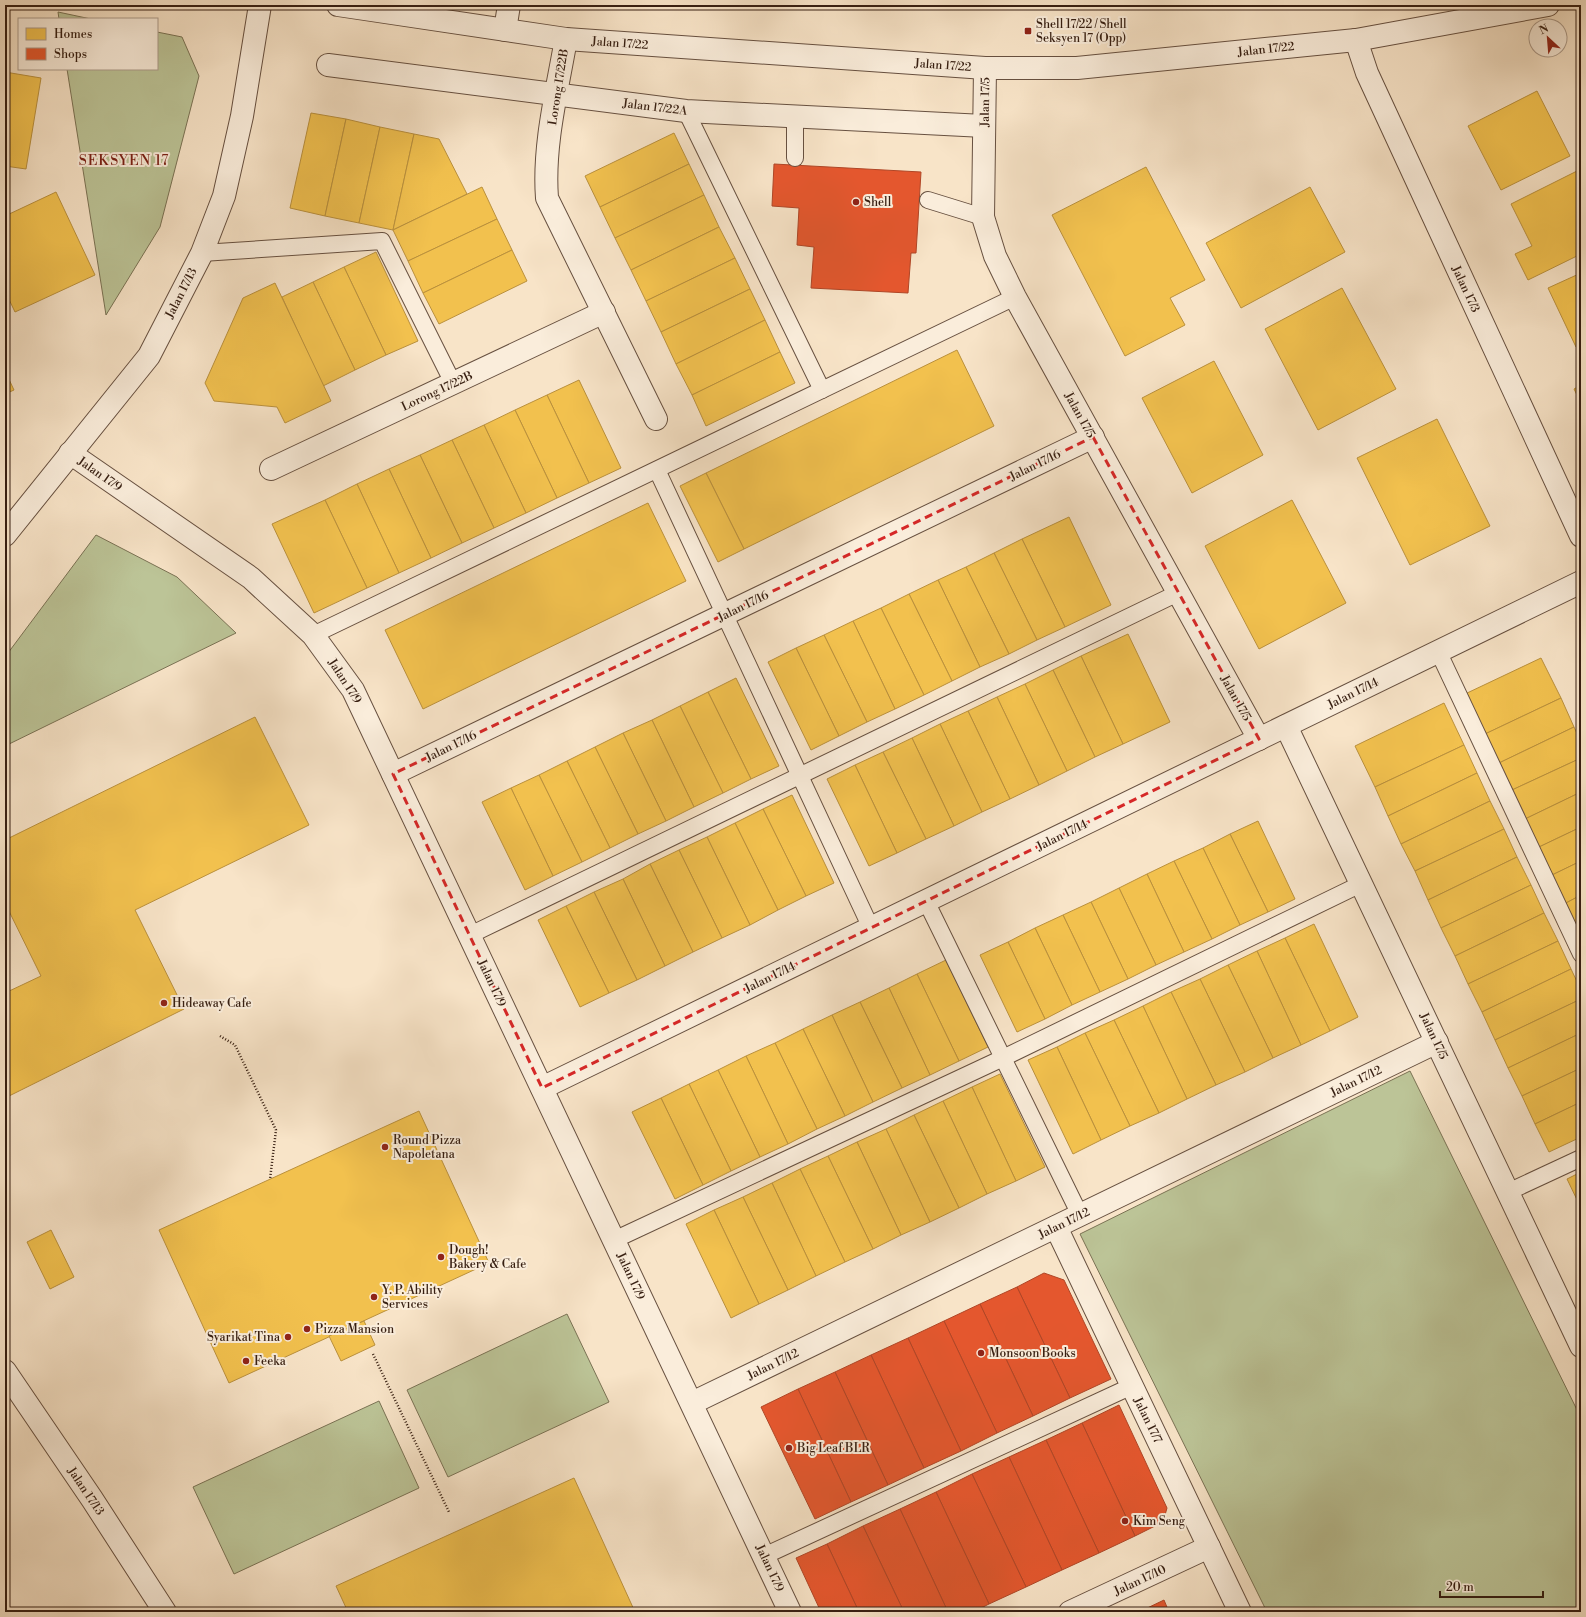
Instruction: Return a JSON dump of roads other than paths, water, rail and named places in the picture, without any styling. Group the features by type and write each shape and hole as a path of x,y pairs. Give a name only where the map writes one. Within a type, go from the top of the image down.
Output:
{"street":[{"name":"Jalan 17/13","path":"5,535 149,356 202,253 224,196 242,116 260,5"},
{"name":"Jalan 17/22","path":"338,5 566,39 986,68 1077,68 1356,40 1548,5"},
{"path":"505,30 509,5"},
{"name":"Lorong 17/22B","path":"566,39 556,94 545,175 547,198 656,418"},
{"name":"Jalan 17/3","path":"1356,40 1366,73 1581,536"},
{"name":"Jalan 17/22A","path":"328,65 686,111 984,126"},
{"name":"Jalan 17/5","path":"986,68 983,217 995,256 1015,297 1259,739"},
{"name":"Lorong 17/22B","path":"270,469 604,312"},
{"name":"Jalan 17/16","path":"393,774 1093,437"},
{"name":"Jalan 17/9","path":"70,453 251,578 313,635 353,690 790,1612"},
{"name":"Jalan 17/14","path":"542,1088 1581,582"},
{"name":"Jalan 17/5","path":"1286,726 1581,1346"},
{"name":"Jalan 17/12","path":"692,1403 1437,1042"},
{"name":"Jalan 17/7","path":"1056,1227 1240,1612"},
{"name":"Jalan 17/13","path":"5,1371 92,1499 165,1612"},
{"name":"Jalan 17/10","path":"1070,1612 1209,1547"}],"lane":[{"path":"686,111 822,390"},
{"path":"795,116 795,158"},
{"path":"928,200 983,217"},
{"path":"202,253 382,241 453,383"},
{"path":"313,635 1015,297"},
{"path":"658,470 871,928"},
{"path":"470,935 1178,593"},
{"path":"1438,651 1581,954"},
{"path":"614,1240 1003,1058 1361,884"},
{"path":"926,901 1080,1216"},
{"path":"1508,1192 1581,1158"},
{"path":"764,1556 1132,1386"}],"place":[{"name":"Shell 17/22 / Shell Seksyen 17 (Opp)","path":"1028,31"},
{"name":"Shell","path":"856,202"},
{"name":"Hideaway Cafe","path":"164,1003"},
{"name":"Round Pizza Napoletana","path":"385,1147"},
{"name":"Dough! Bakery & Cafe","path":"441,1257"},
{"name":"Y. P. Ability Services","path":"374,1297"},
{"name":"Pizza Mansion","path":"307,1329"},
{"name":"Syarikat Tina","path":"288,1337"},
{"name":"Monsoon Books","path":"981,1353"},
{"name":"Feeka","path":"246,1361"},
{"name":"Big Leaf BLR","path":"789,1448"},
{"name":"Kim Seng","path":"1125,1521"}],"district":[{"name":"SEKSYEN 17","path":"124,160"}]}
